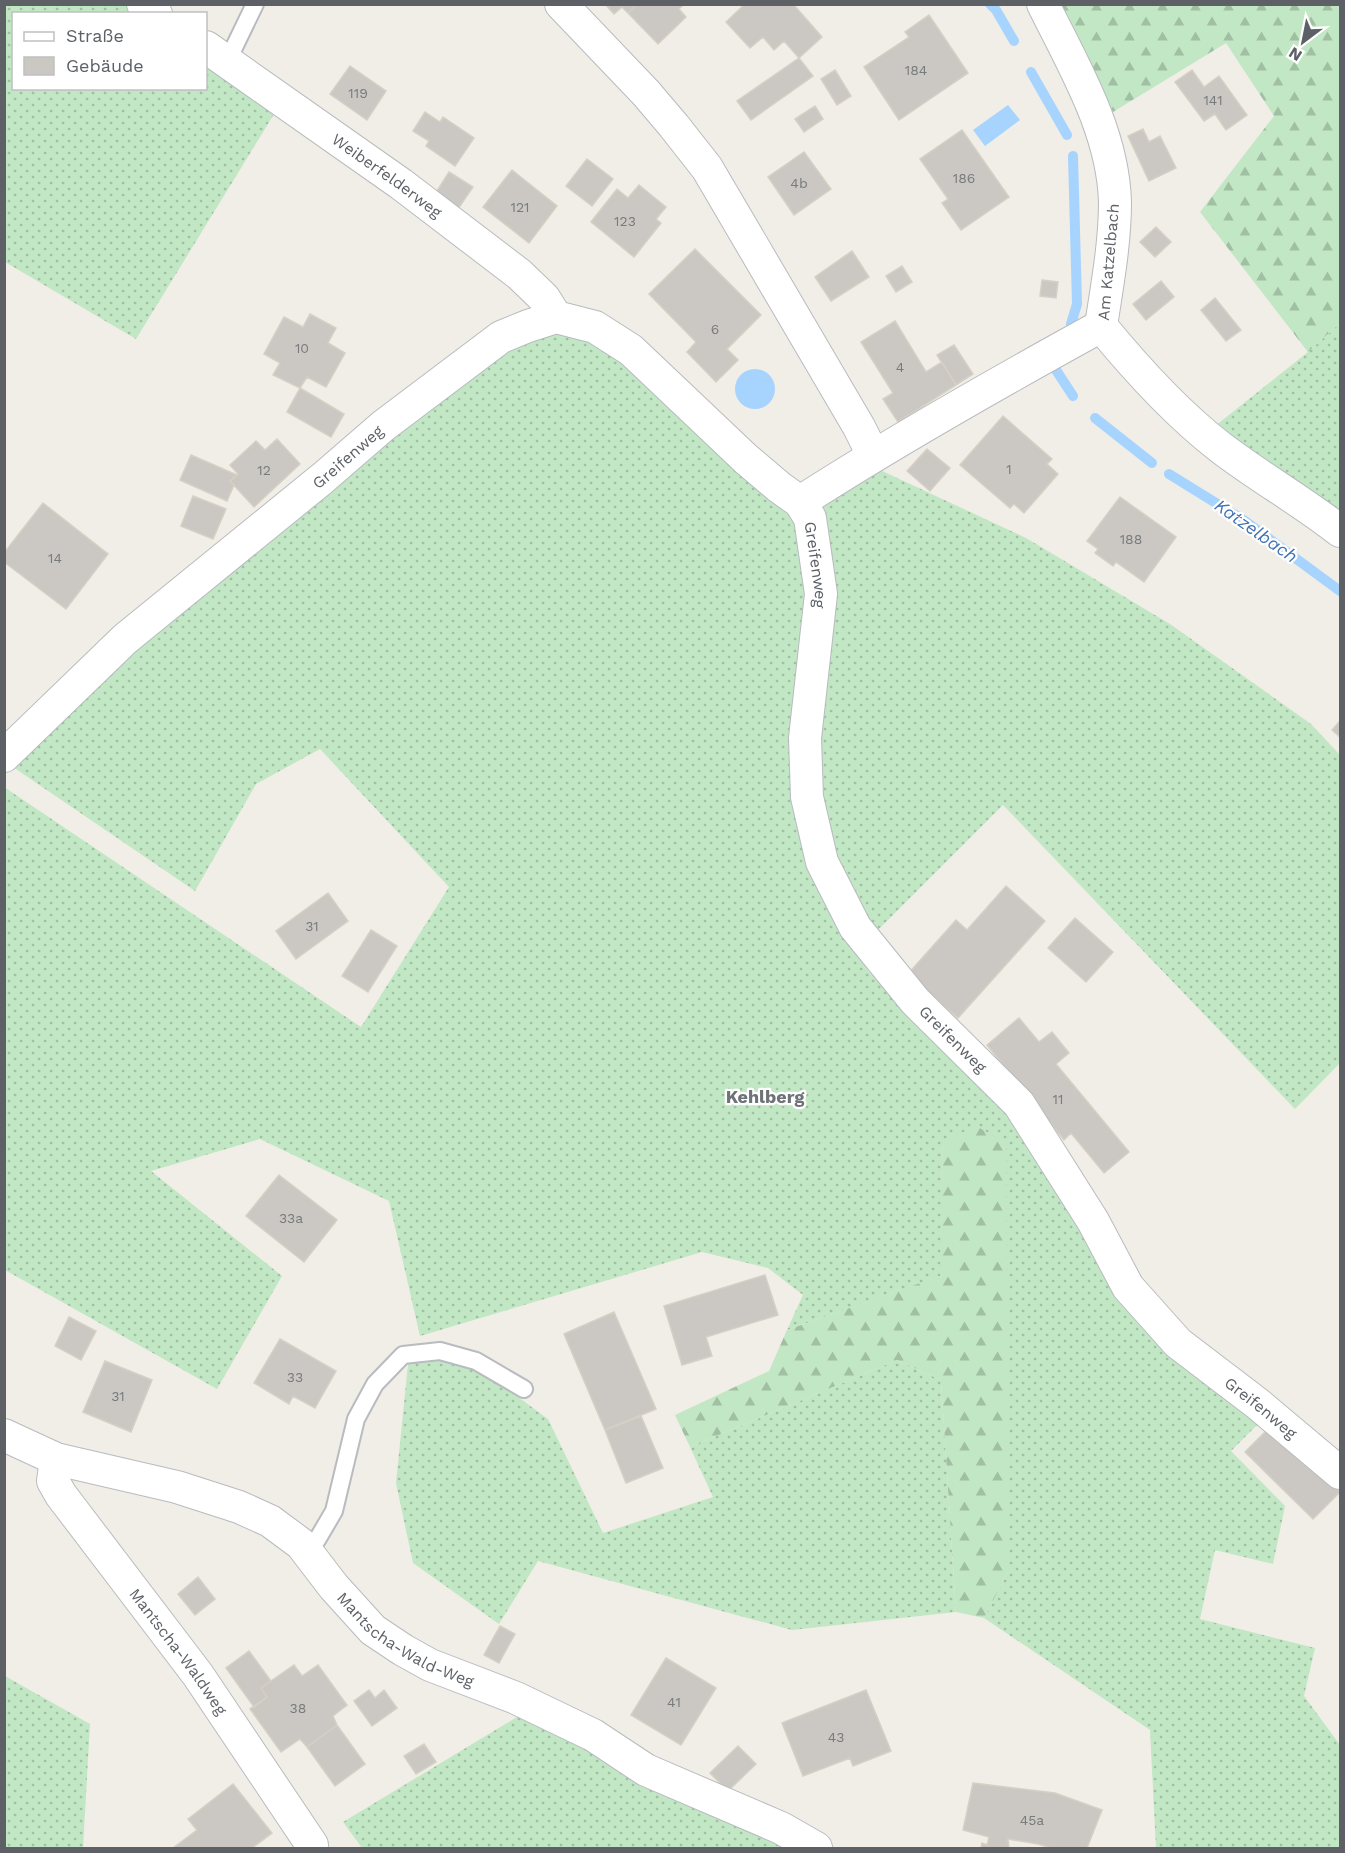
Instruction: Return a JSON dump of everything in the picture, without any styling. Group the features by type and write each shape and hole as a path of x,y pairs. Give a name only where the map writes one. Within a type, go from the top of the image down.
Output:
{"street":[{"path":"561,4 646,93 706,168 873,454"},
{"name":"Am Katzelbach","path":"1043,4 1089,99 1103,133 1110,160 1115,203 1101,326 1138,371 1196,428 1341,531"},
{"name":"Weiberfelderweg","path":"216,55 400,183 519,274 544,298 556,317"},
{"name":"Greifenweg","path":"4,756 125,639 323,478 388,422 501,337 556,317 595,327 631,350 746,459 800,502 810,518 821,594 805,738 807,797 822,862 855,927 915,1001 1018,1104 1093,1221 1128,1287 1178,1343 1258,1404 1341,1473"},
{"name":"Greifenweg","path":"800,502 873,454 1101,326"},
{"name":"Mantscha-Wald-Weg","path":"4,1435 56,1459 177,1486 270,1521 301,1544 334,1587 373,1630 412,1655 430,1665 516,1698 555,1716 593,1735 646,1770 781,1828 816,1848"},
{"name":"Mantscha-Waldweg","path":"56,1459 53,1482 61,1495 198,1675 312,1845"}],"lane":[{"path":"216,55 255,4"},
{"path":"307,1552 334,1511 356,1419 375,1384 403,1355 440,1351 476,1361 524,1389"}],"green space":[{"path":"5,5 131,5 142,12 12,12 12,90 207,90 207,56 279,106 136,339 5,262"},
{"path":"1058,5 1340,5 1340,323 1308,352 1200,212 1274,116 1226,43 1113,112"},
{"path":"1340,323 1340,525 1210,430 1308,352"},
{"path":"553,330 587,334 799,517 811,590 821,890 868,971 988,1087 1031,1137 1114,1293 1264,1418 1231,1451 1285,1506 1273,1564 1215,1550 1200,1619 1315,1648 1304,1696 1340,1745 1340,1848 1156,1848 1150,1730 984,1618 1008,1572 943,1142 941,1276 787,1330 803,1295 768,1268 702,1252 420,1336 389,1201 260,1139 151,1171 282,1276 217,1389 5,1270 4,787 361,1027 449,887 320,749 256,784 195,891 13,767 147,639 315,500 519,341"},
{"path":"880,470 1026,538 1170,624 1311,724 1340,755 1340,1063 1295,1109 1003,805 871,937 841,877 819,797 819,505"},
{"path":"976,1126 1006,1143 1008,1572 984,1618 956,1612 941,1380 897,1360 690,1447 675,1415 769,1371 787,1330 940,1276 943,1142"},
{"path":"442,1358 488,1375 548,1419 603,1533 713,1497 690,1447 897,1360 941,1380 956,1612 792,1630 538,1561 499,1624 413,1563 396,1483 408,1364"},
{"path":"5,1676 90,1724 83,1848 5,1848"},
{"path":"522,1714 810,1848 362,1848 343,1822"}],"water":[{"path":"1008,105 1020,120 985,146 973,130"},
{"path":"755,369 769,375 775,389 769,403 755,409 741,403 735,389 741,375"}],"building":[{"path":"605,4 637,4 628,13 622,7 614,14"},
{"path":"637,4 684,4 679,9 686,17 658,44 628,13"},
{"path":"745,4 793,4 822,37 799,58 784,41 774,50 763,37 750,48 726,22"},
{"path":"929,15 968,73 899,120 864,67 909,37 905,32"},
{"path":"799,58 813,76 751,120 737,101"},
{"path":"350,66 386,91 367,120 330,94"},
{"path":"835,70 851,96 837,105 821,79"},
{"path":"1192,70 1204,87 1219,76 1247,115 1226,130 1215,114 1204,121 1175,82"},
{"path":"815,106 823,119 804,132 795,119"},
{"path":"425,112 440,122 443,117 474,138 455,166 426,146 429,141 413,131"},
{"path":"1143,129 1149,142 1160,136 1176,168 1149,181 1128,136"},
{"path":"962,130 1009,197 961,230 942,203 948,199 920,159"},
{"path":"804,152 831,189 794,215 768,177"},
{"path":"587,159 613,179 592,206 566,186"},
{"path":"512,170 557,206 529,243 483,207"},
{"path":"449,172 473,187 458,209 435,194"},
{"path":"639,185 666,207 656,219 661,223 634,257 591,222 617,189 628,198"},
{"path":"1156,227 1171,242 1155,257 1140,242"},
{"path":"695,249 761,315 727,349 738,360 716,382 687,352 696,342 649,294"},
{"path":"852,251 869,277 831,301 815,277"},
{"path":"902,266 912,282 896,292 886,276"},
{"path":"1042,280 1058,282 1056,298 1040,296"},
{"path":"1161,281 1174,297 1146,320 1133,304"},
{"path":"1215,298 1241,330 1226,341 1201,310"},
{"path":"310,314 336,328 328,343 345,353 326,387 307,377 300,388 273,375 280,363 264,354 284,317 303,327"},
{"path":"895,321 926,372 942,362 956,385 898,422 883,399 893,393 861,342"},
{"path":"954,345 973,374 956,385 937,355"},
{"path":"300,388 344,414 331,437 287,412"},
{"path":"1003,416 1052,459 1047,464 1058,474 1024,513 1014,504 1010,508 960,465"},
{"path":"277,439 300,464 254,507 230,481 238,474 230,465 256,441 265,450"},
{"path":"927,449 950,468 930,491 907,471"},
{"path":"191,455 237,475 230,481 234,485 227,501 180,480"},
{"path":"193,496 226,509 213,539 181,526"},
{"path":"1120,497 1176,537 1144,582 1116,562 1113,566 1095,553 1098,549 1087,541"},
{"path":"43,503 108,554 66,609 4,562 4,553"},
{"path":"1340,721 1340,737 1332,730"},
{"path":"1006,886 1045,921 958,1018 908,974 956,920 967,930"},
{"path":"328,893 348,921 296,959 276,931"},
{"path":"1075,918 1113,952 1086,982 1048,948"},
{"path":"371,930 397,946 368,992 342,976"},
{"path":"1019,1018 1039,1042 1052,1032 1069,1053 1056,1064 1129,1152 1104,1173 1071,1133 1064,1140 987,1045"},
{"path":"279,1175 337,1220 304,1262 246,1216"},
{"path":"765,1275 778,1315 706,1337 712,1356 682,1365 664,1306"},
{"path":"614,1312 656,1409 605,1430 564,1334"},
{"path":"69,1317 96,1331 81,1360 55,1346"},
{"path":"280,1339 336,1371 315,1408 293,1396 289,1404 254,1383"},
{"path":"105,1361 152,1380 131,1432 83,1412"},
{"path":"641,1416 663,1468 626,1483 605,1430"},
{"path":"1272,1425 1340,1492 1313,1519 1245,1452"},
{"path":"198,1577 215,1599 195,1615 178,1594"},
{"path":"500,1626 515,1634 499,1663 484,1655"},
{"path":"249,1651 271,1681 261,1688 267,1697 254,1707 226,1668"},
{"path":"666,1658 716,1688 681,1745 631,1715"},
{"path":"294,1665 302,1676 318,1665 347,1705 333,1716 337,1725 307,1747 300,1739 281,1752 250,1709 267,1697 261,1688"},
{"path":"369,1690 375,1698 384,1690 397,1708 372,1726 354,1701"},
{"path":"866,1690 891,1751 853,1766 850,1758 803,1776 782,1723"},
{"path":"337,1725 365,1764 335,1786 307,1747"},
{"path":"424,1744 436,1762 416,1774 404,1756"},
{"path":"738,1746 756,1764 728,1791 710,1773"},
{"path":"973,1783 1055,1793 1102,1810 1087,1848 1051,1848 1008,1839 1009,1848 981,1848 982,1843 987,1845 989,1837 963,1830"},
{"path":"233,1784 272,1833 252,1848 173,1848 197,1830 188,1819"}],"waterway":[{"name":"Katzelbach","path":"990,4 1014,41"},
{"name":"Katzelbach","path":"1031,72 1067,135"},
{"name":"Katzelbach","path":"1071,324 1077,304 1073,156"},
{"name":"Katzelbach","path":"1056,370 1073,396"},
{"name":"Katzelbach","path":"1095,418 1152,463"},
{"name":"Katzelbach","path":"1169,474 1245,521 1340,591"}],"district":[{"name":"Kehlberg","path":"765,1097"}]}
